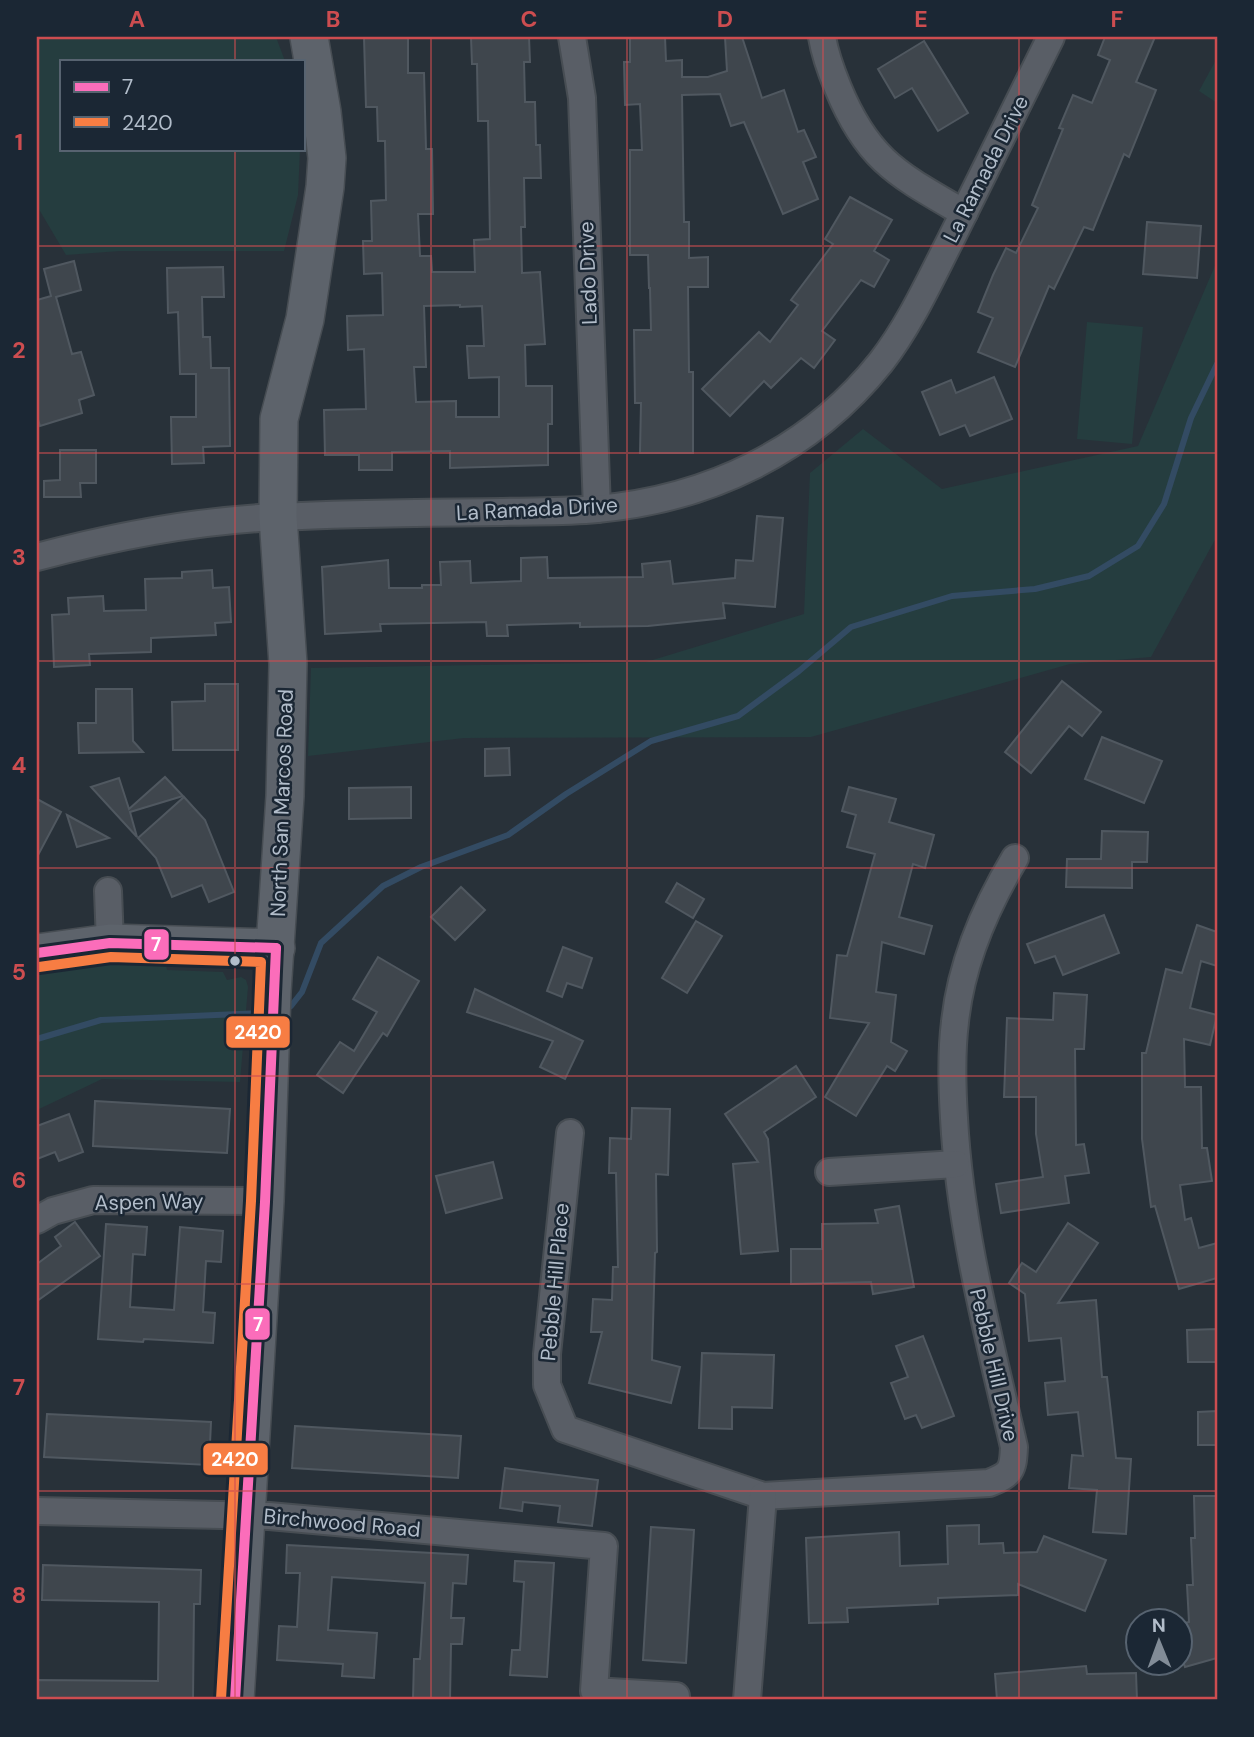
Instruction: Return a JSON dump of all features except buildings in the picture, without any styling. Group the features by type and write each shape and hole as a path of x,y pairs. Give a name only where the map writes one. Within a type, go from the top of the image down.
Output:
{"street":[{"name":"North San Marcos Road","path":"235,1700 265,1201 271,1077 269,1041 285,796 288,664 278,517 279,419 305,319 327,158 323,112 309,37"},
{"name":"Lado Drive","path":"572,37 582,98 597,509"},
{"path":"822,37 825,54 850,116 868,145 892,169 964,213"},
{"name":"La Ramada Drive","path":"37,557 79,545 178,527 278,517 597,509 667,499 717,484 766,460 806,435 851,394 882,360 921,297 1051,37"},
{"name":"Pebble Hill Drive","path":"763,1496 1013,1483 1014,1447 974,1275 956,1164 952,1083 955,1021 967,964 993,896 1015,858"},
{"path":"108,891 110,943"},
{"path":"37,953 110,943 275,948"},
{"name":"Pebble Hill Place","path":"570,1133 547,1354 547,1385 565,1429 763,1496"},
{"path":"828,1172 956,1164"},
{"name":"Aspen Way","path":"37,1220 53,1211 93,1200 265,1201"},
{"path":"747,1700 763,1496"},
{"name":"Birchwood Road","path":"37,1511 246,1515 604,1546 594,1691 676,1696 676,1700"}],"green space":[{"path":"37,37 276,37 285,60 60,60 60,150 300,150 298,195 284,251 120,251 66,255 37,206"},
{"path":"1217,58 1217,103 1199,91"},
{"path":"1217,261 1217,536 1151,657 1070,664 811,737 464,738 308,756 311,668 646,662 804,614 810,473 863,429 942,489 1138,446"},
{"path":"1087,322 1143,327 1132,444 1077,439"},
{"path":"107,965 166,965 167,970 223,972 227,980 241,977 246,980 248,987 240,1082 102,1079 37,1110 37,974"}],"waterway":[{"path":"283,1011 291,1006 302,992 321,943 383,886 421,867 508,835 566,794 651,741 738,716 799,671 851,627 952,596 1035,589 1089,576 1138,546 1164,504 1191,418 1217,364"},
{"path":"37,1039 101,1020 259,1013"}],"transit line":[{"name":"7","path":"37,953 110,943 276,948"},
{"name":"7","path":"235,1700 265,1202 276,948"},
{"name":"2420","path":"39,967 111,957 261,962 251,1201 221,1699"}]}
